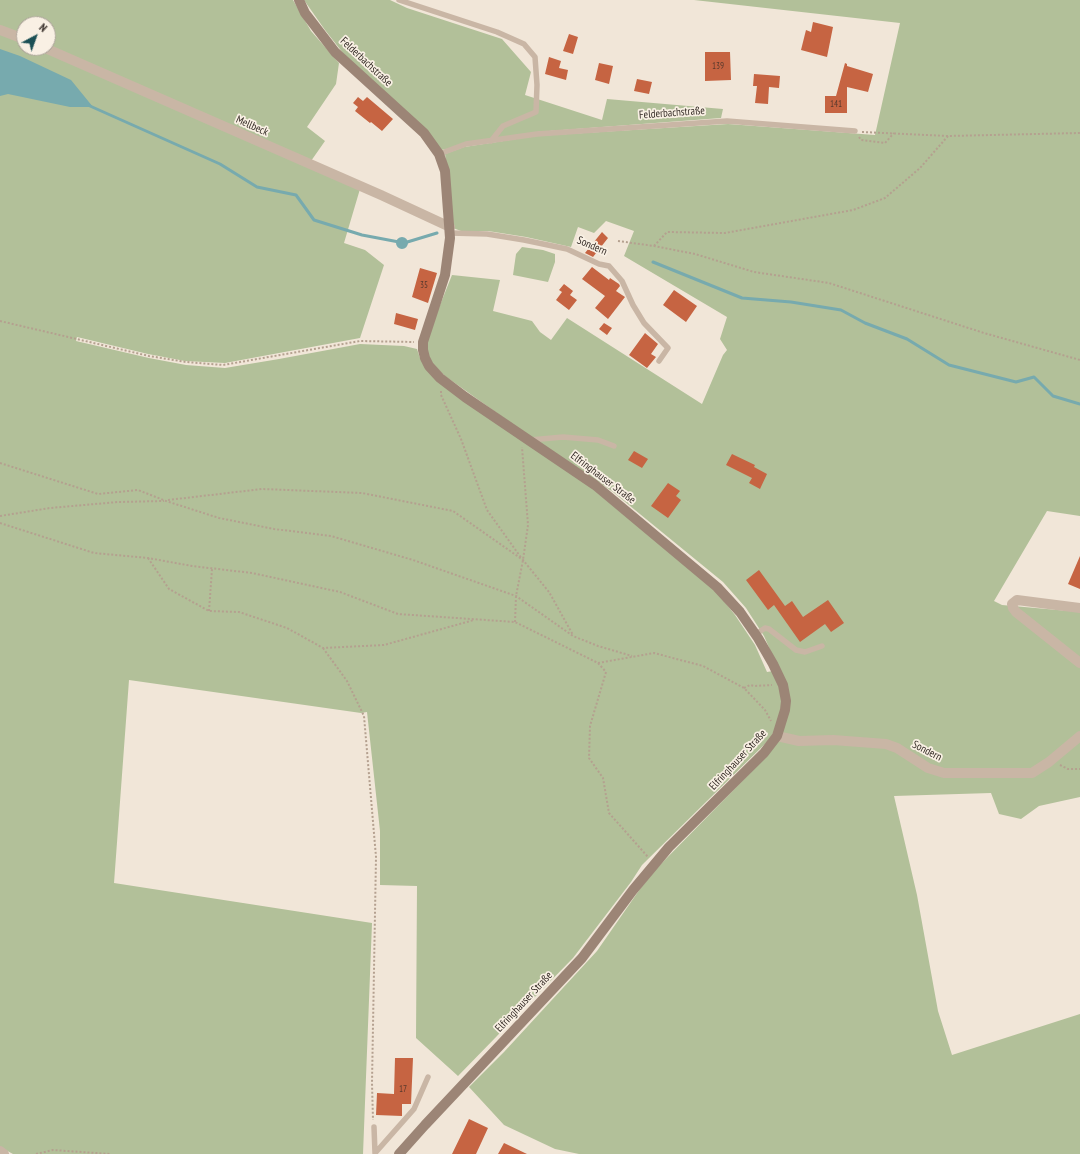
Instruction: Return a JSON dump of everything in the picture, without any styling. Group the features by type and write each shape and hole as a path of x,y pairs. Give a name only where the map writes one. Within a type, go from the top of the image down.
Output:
{"street":[{"name":"Felderbachstraße","path":"299,0 305,13 335,52 424,133 439,154 445,171 450,233"},
{"path":"0,30 16,36"},
{"name":"Mellbeck","path":"56,53 374,192 450,233"},
{"name":"Elfringhauser Straße","path":"399,1154 430,1119 582,958 654,864 669,847 764,753 777,736 785,710 783,685 773,664 756,634 740,612 717,587 595,485 440,378 434,372 425,358 423,342 445,274 450,233"},
{"path":"1080,608 1017,600 1012,604 1016,612 1080,663"},
{"name":"Sondern","path":"777,736 799,741 833,740 886,744 897,748 928,768 944,773 1032,773 1049,762 1080,736"},
{"path":"0,1151 4,1154"}],"lane":[{"path":"399,0 497,32 524,44 536,57 536,112 503,126 491,141"},
{"name":"Felderbachstraße","path":"439,154 466,144 537,134 727,121 855,131"},
{"name":"Sondern","path":"450,233 487,234 524,240 567,249 599,264 610,266 622,282 644,323 668,348 659,361"},
{"path":"530,440 570,438 598,440 614,446"},
{"path":"756,634 765,628 769,629 796,650 805,652 822,646"},
{"path":"375,1153 414,1109 428,1077"},
{"path":"374,1128 375,1153"}],"path":[{"path":"855,131 861,140 885,143 894,133"},
{"path":"855,131 948,136 1080,133"},
{"path":"654,246 667,232 725,233 853,210 885,198 920,168 948,136"},
{"path":"618,241 694,254 754,272 829,283 984,333 1080,360"},
{"path":"0,321 149,356 186,362 223,365 360,341 423,342"},
{"path":"440,378 441,395 461,439 487,510 523,560 549,592 573,636"},
{"path":"515,622 516,596 528,525 521,434"},
{"path":"0,464 98,494 138,490 166,501 219,518 330,536 413,560 516,596 573,636 598,646 632,656"},
{"path":"0,516 50,508 118,502 166,501 262,489 362,493 454,511 523,560"},
{"path":"0,523 94,553 148,558 252,573 340,592 398,614 515,622 598,662 606,672 590,726 589,758 603,778 610,813 654,864"},
{"path":"148,558 169,589 209,611 239,612 287,628 323,648 347,681 364,716 376,857 372,1083 374,1128"},
{"path":"209,611 212,568"},
{"path":"323,648 384,645 475,620"},
{"path":"598,662 654,653 703,666 744,688 765,710 777,736"},
{"path":"744,688 750,685 783,685"},
{"path":"1049,762 1068,769 1080,769"},
{"path":"36,1154 53,1150 110,1154"}],"green space":[{"path":"0,0 293,0 311,31 339,63 336,84 307,127 325,141 311,161 56,50 56,16 16,16 16,33 0,26"},
{"path":"304,0 390,0 407,8 502,39 531,72 525,95 602,120 607,99 723,109 721,118 536,132 441,150 350,62"},
{"path":"694,0 1080,0 1080,516 1047,511 994,601 1002,605 1080,612 1080,797 1039,806 1021,819 999,814 991,793 894,796 917,895 938,1011 952,1055 1080,1014 1080,1154 579,1154 555,1149 504,1125 469,1087 504,1052 597,951 655,870 763,760 773,736 642,865 631,882 573,958 458,1076 416,1038 417,886 380,885 380,831 367,712 361,713 129,680 114,883 372,923 363,1154 13,1154 0,1147 0,33 16,40 16,56 55,56 360,189 344,243 365,250 384,265 360,338 225,363 185,361 77,337 76,341 186,365 225,368 360,344 404,346 417,349 420,358 592,488 716,591 735,615 755,645 767,672 779,670 764,636 746,608 723,582 613,492 445,376 432,363 428,355 428,339 452,275 500,280 493,311 532,321 540,332 551,340 567,318 702,404 723,355 727,350 720,339 727,317 624,256 634,231 606,221 594,233 578,227 571,247 526,237 488,231 461,231 453,228 449,179 445,154 464,147 536,136 728,124 875,135 900,23"},
{"path":"522,247 543,250 555,254 555,262 548,282 513,275 516,254"}],"water":[{"path":"0,49 16,55 16,56 20,56 71,80 93,107 70,107 8,94 0,96"},
{"path":"404,237 407,238 407,248 400,249 397,248 396,241 397,238"}],"building":[{"path":"813,22 833,27 827,57 801,50 806,30 811,32"},
{"path":"569,34 578,37 573,54 563,51"},
{"path":"705,52 730,52 731,80 705,81"},
{"path":"549,57 561,61 559,68 568,70 566,80 545,74"},
{"path":"599,63 613,66 609,84 595,80"},
{"path":"845,63 847,66 873,74 868,92 847,87 847,113 825,113 825,96 836,96"},
{"path":"754,74 780,76 779,88 769,87 768,104 755,103 757,86 753,86"},
{"path":"637,79 652,82 649,94 634,91"},
{"path":"358,97 363,101 367,97 393,119 382,131 355,111 358,107 353,103"},
{"path":"602,232 608,238 593,257 585,253"},
{"path":"592,267 609,280 610,278 619,284 620,286 616,291 625,297 608,319 595,308 605,296 582,279"},
{"path":"420,268 437,273 428,303 412,297"},
{"path":"564,284 573,291 570,295 577,300 569,310 556,300 562,292 559,290"},
{"path":"674,290 697,306 686,322 663,305"},
{"path":"396,313 418,319 415,330 394,324"},
{"path":"604,323 612,328 607,335 599,329"},
{"path":"645,333 658,344 651,354 656,357 647,368 629,355"},
{"path":"634,451 648,459 642,468 628,460"},
{"path":"732,454 755,465 754,467 767,474 760,489 749,483 752,478 726,465"},
{"path":"668,483 680,491 676,496 681,500 668,518 651,506"},
{"path":"1080,556 1080,589 1068,584"},
{"path":"759,570 785,606 792,601 803,617 828,600 844,623 831,632 825,624 800,642 774,605 768,610 746,580"},
{"path":"395,1058 413,1058 411,1104 402,1104 402,1116 376,1115 377,1093 394,1094"},
{"path":"469,1119 488,1128 476,1154 452,1154"},
{"path":"504,1143 527,1154 498,1154"}],"waterway":[{"path":"90,106 220,164 257,187 296,195 314,220 362,235 399,242"},
{"path":"404,243 437,233"},
{"path":"653,262 742,298 791,302 841,310 865,323 907,339 949,365 1016,382 1034,377 1053,396 1080,404"}]}
